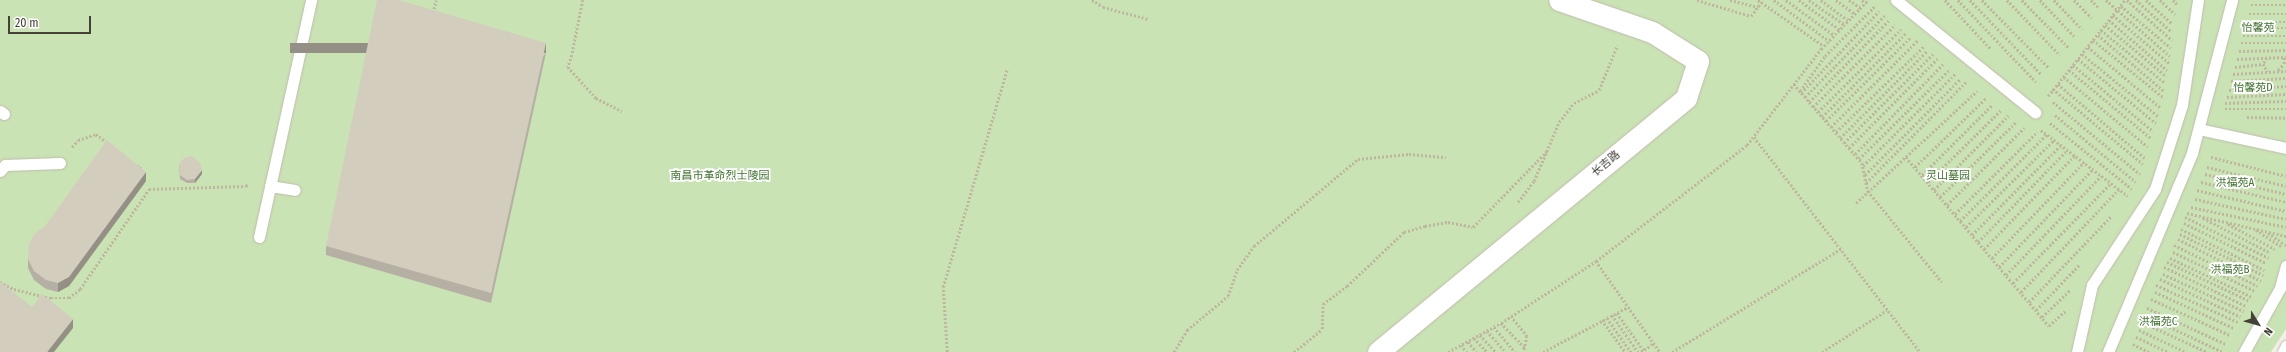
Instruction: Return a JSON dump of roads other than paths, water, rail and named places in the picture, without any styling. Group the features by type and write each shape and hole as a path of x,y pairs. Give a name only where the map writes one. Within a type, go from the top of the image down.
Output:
{"street":[{"name":"长吉路","path":"1378,352 1686,98 1698,61 1652,32 1559,0"}],"lane":[{"path":"259,237 311,0"},
{"path":"2076,352 2092,285 2155,186 2180,99 2198,0"},
{"path":"1900,1 1992,77 2038,108"},
{"path":"2108,352 2199,129 2218,55"},
{"path":"2199,129 2286,148"},
{"path":"0,171 5,165 60,163"},
{"path":"270,186 295,190"},
{"path":"2285,351 2286,346"}],"park label":[{"name":"怡馨苑","path":"2258,28"},
{"name":"怡馨苑D","path":"2253,88"},
{"name":"南昌市革命烈士陵园","path":"720,176"},
{"name":"灵山墓园","path":"1948,176"},
{"name":"洪福苑A","path":"2235,183"},
{"name":"洪福苑B","path":"2230,270"},
{"name":"洪福苑C","path":"2158,322"}]}
